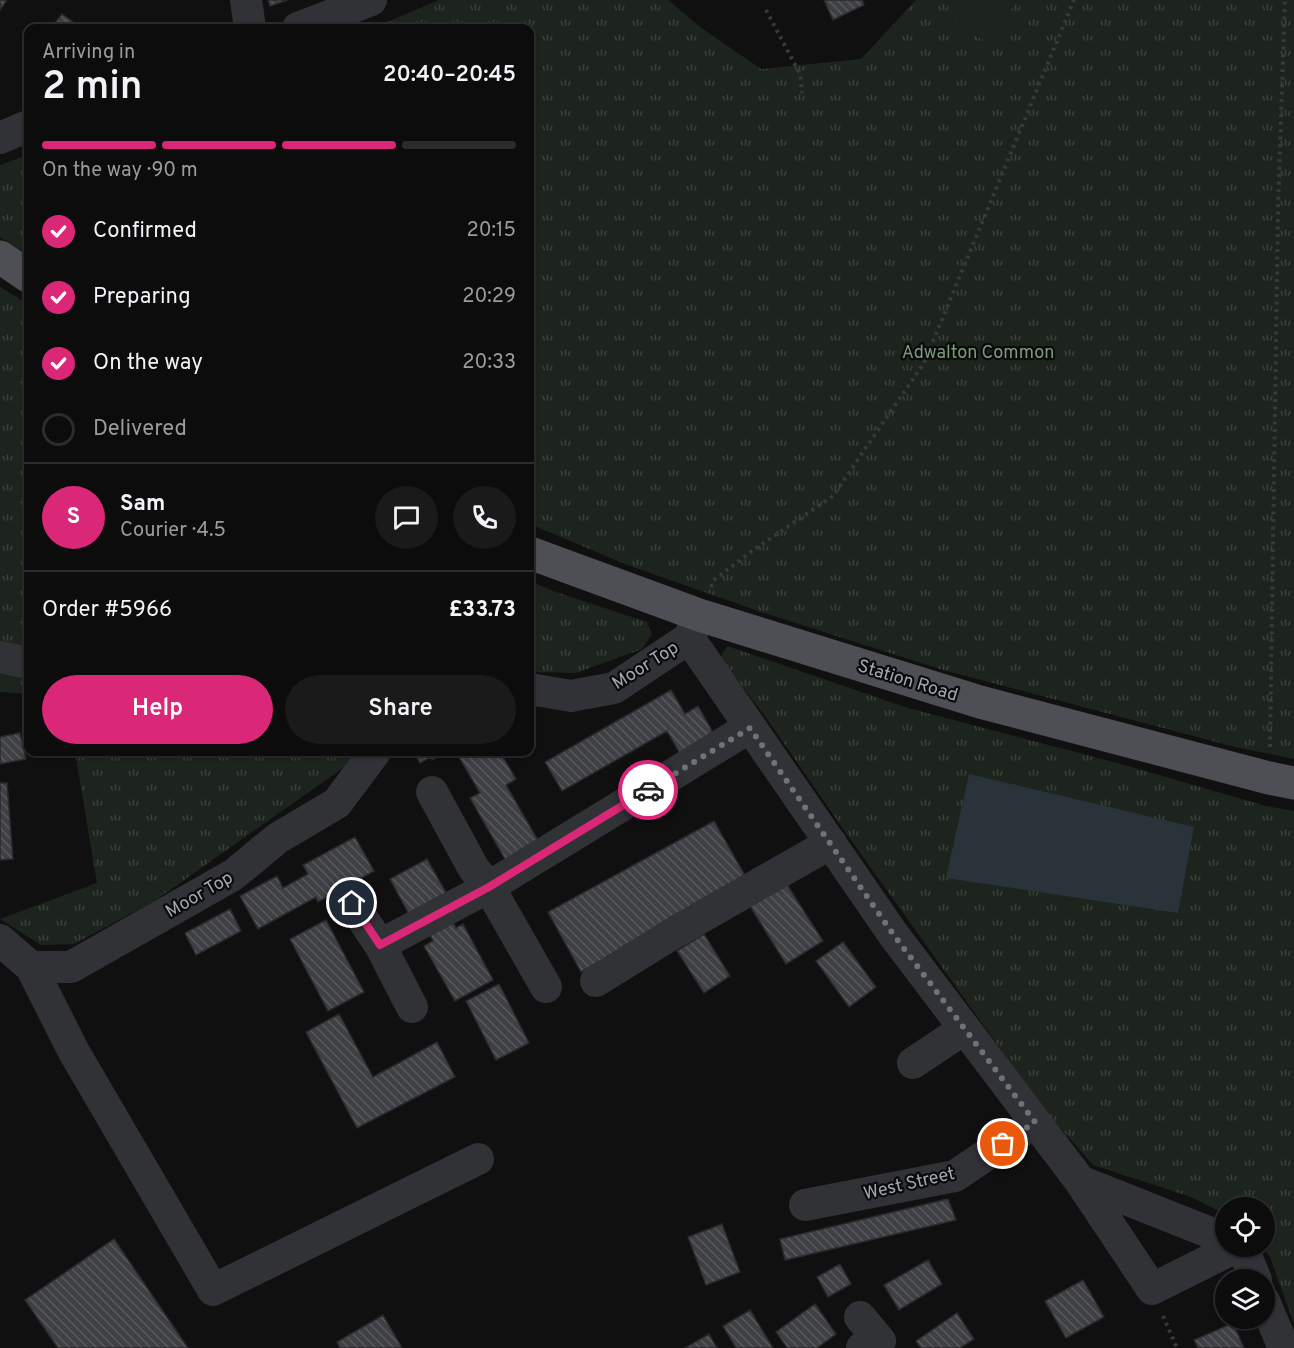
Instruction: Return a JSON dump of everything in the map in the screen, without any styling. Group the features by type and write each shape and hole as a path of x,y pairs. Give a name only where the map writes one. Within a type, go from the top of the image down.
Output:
{"main road":[{"path":"0,257 24,273"},
{"name":"Station Road","path":"534,555 694,627 1282,780"}],"street":[{"path":"246,0 249,24"},
{"path":"308,24 371,0"},
{"path":"0,138 24,128"},
{"path":"694,627 750,728 893,934 1080,1181 1152,1290 1218,1257"},
{"name":"Moor Top","path":"534,690 571,696 614,688 694,627"},
{"path":"0,657 24,662"},
{"path":"380,945 489,887 750,728"},
{"name":"Moor Top","path":"31,967 71,967 233,875 279,838 337,803 372,756"},
{"path":"432,792 474,869 489,887 546,987"},
{"path":"596,981 677,931 831,843"},
{"path":"352,903 380,945 412,1008"},
{"path":"0,940 31,967 74,1052 213,1290 478,1159"},
{"path":"913,1063 964,1029"},
{"name":"West Street","path":"805,1205 955,1176 1035,1122"},
{"path":"1080,1181 1215,1235"},
{"path":"860,1317 880,1341 862,1348"},
{"path":"1275,1327 1284,1348"}],"path":[{"path":"694,627 714,580 833,496 924,363 1074,0"},
{"path":"1282,780 1278,219 1285,0"},
{"path":"766,10 800,74 802,93"},
{"path":"1152,1290 1177,1348"}],"green space":[{"name":"Adwalton Common","path":"439,0 668,0 700,27 761,69 861,59 916,0 1294,0 1294,759 1231,746 943,670 758,611 625,564 534,526 534,24 382,24"},
{"path":"968,0 1016,0 994,45 955,26"},
{"path":"24,156 24,252 0,237 0,165"},
{"path":"0,287 24,302 24,694 0,692"},
{"path":"534,583 647,622 652,634 642,649 576,673 534,672"},
{"path":"727,646 908,708 1121,764 1266,806 1294,811 1294,1324 1270,1257 1275,1257 1275,1197 1215,1197 1215,1209 1191,1197 1093,1165 1042,1107 765,716 720,658"},
{"path":"76,756 354,756 350,763 153,902 74,944 41,945 0,919 97,883"}],"shaded area":[{"path":"969,774 1194,827 1178,913 946,878"}],"building":[{"path":"0,0 7,0 0,10"},
{"path":"268,0 288,0 270,6"},
{"path":"824,0 862,0 864,5 833,20"},
{"path":"62,14 76,24 54,24"},
{"path":"671,690 685,714 698,706 716,738 682,757 667,731 562,791 545,762"},
{"path":"20,733 26,759 0,764 0,737"},
{"path":"416,756 440,756 432,760 431,757 420,763"},
{"path":"458,756 502,756 516,779 506,785 539,842 506,861 470,798 480,793"},
{"path":"0,783 7,783 13,859 0,860"},
{"path":"714,821 748,881 581,972 548,912"},
{"path":"355,837 374,871 318,902 316,897 258,929 240,896 277,876 283,888 308,874 303,865"},
{"path":"427,859 448,896 441,900 456,928 463,924 493,980 455,1001 424,946 433,941 419,914 411,918 390,879"},
{"path":"784,880 823,941 786,964 748,903"},
{"path":"230,909 241,931 196,955 185,933"},
{"path":"326,920 364,992 328,1011 290,939"},
{"path":"704,934 730,976 704,993 677,951"},
{"path":"843,942 876,987 849,1007 816,961"},
{"path":"499,984 529,1043 496,1060 466,1001"},
{"path":"339,1014 373,1077 437,1042 455,1077 357,1128 306,1032"},
{"path":"948,1199 956,1220 785,1260 780,1239"},
{"path":"722,1224 740,1272 706,1285 688,1237"},
{"path":"114,1239 188,1348 58,1348 25,1300"},
{"path":"928,1260 942,1284 899,1310 884,1285"},
{"path":"840,1264 851,1284 828,1297 817,1277"},
{"path":"1083,1280 1104,1317 1066,1338 1045,1301"},
{"path":"815,1304 836,1334 817,1348 787,1348 776,1332"},
{"path":"750,1310 773,1348 736,1348 723,1326"},
{"path":"957,1313 974,1339 960,1348 921,1348 916,1341"},
{"path":"383,1315 402,1348 340,1348 337,1342"},
{"path":"1219,1329 1236,1329 1244,1348 1198,1348 1194,1340"},
{"path":"709,1334 717,1348 685,1348"}],"way so far":[{"path":"648,790 750,728 893,934 1035,1122 1003,1144"}],"route":[{"path":"352,903 380,945 489,887 648,790"}]}
